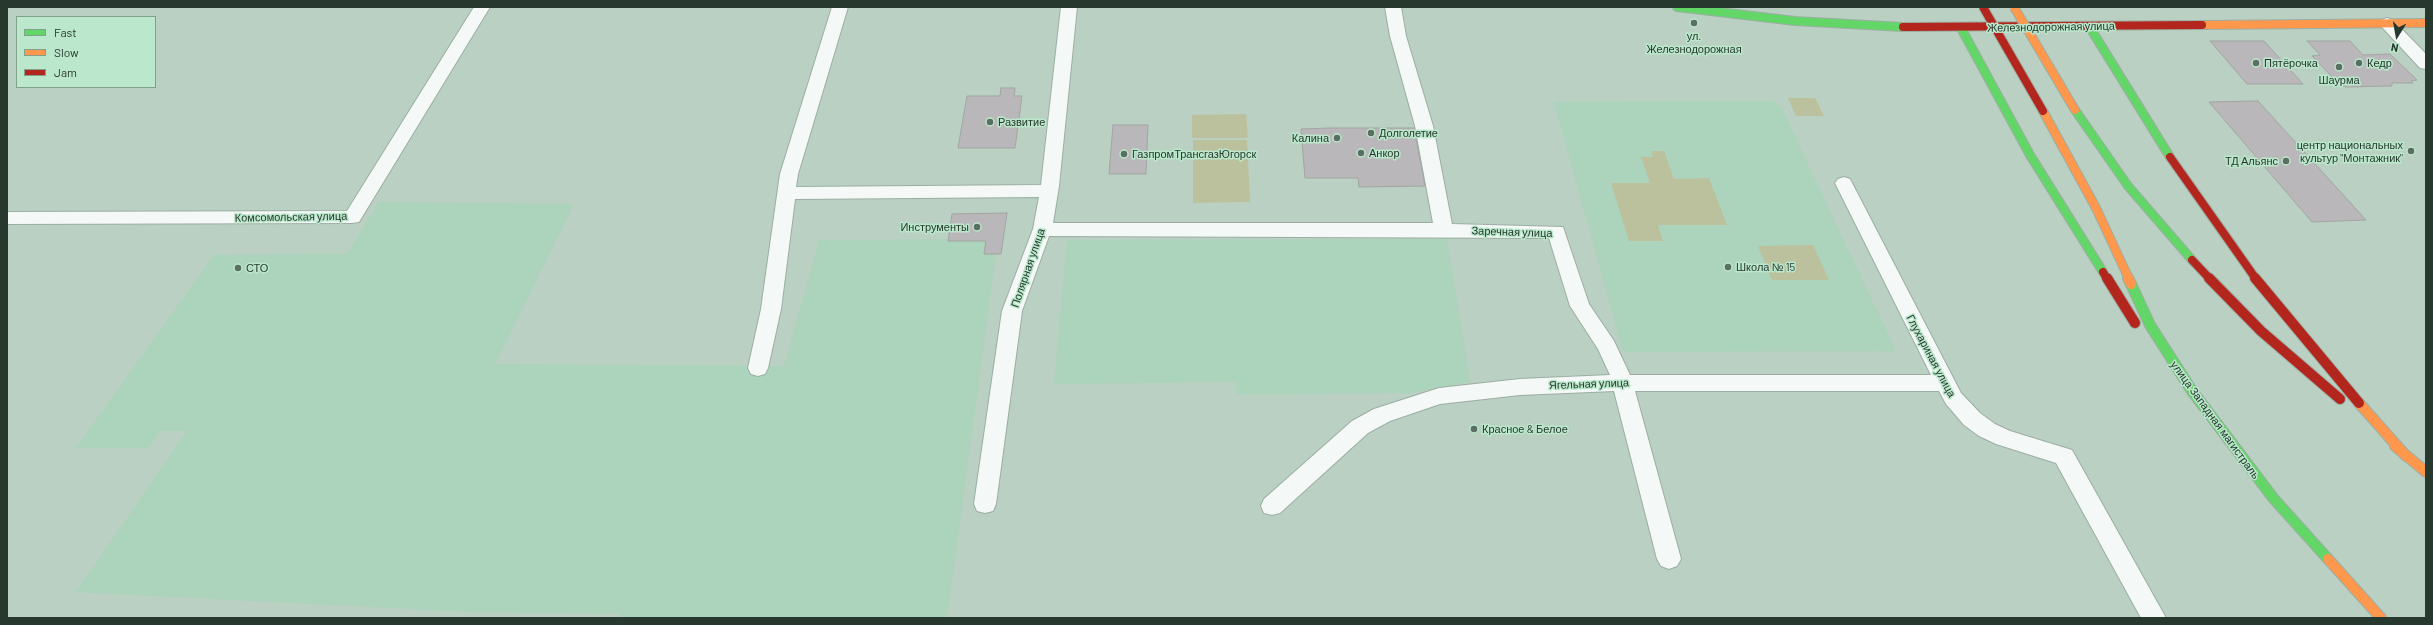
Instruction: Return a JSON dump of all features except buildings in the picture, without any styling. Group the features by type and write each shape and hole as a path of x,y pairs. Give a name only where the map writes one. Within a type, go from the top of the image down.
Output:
{"main road":[{"name":"Железнодорожная улица","path":"1677,7 1834,24 1961,28 2426,23"},
{"path":"2014,7 2075,110 2128,186 2213,284 2261,331 2426,472"},
{"name":"улица Западная магистраль","path":"1983,9 2043,111 2096,208 2133,291 2157,336 2192,391 2274,499 2381,618"},
{"path":"2089,26 2175,165 2243,261 2328,368 2406,456"},
{"path":"1961,28 2030,155 2140,332"},
{"path":"2202,421 2274,499"}],"street":[{"name":"Комсомольская улица","path":"7,218 352,217 470,24 482,7"},
{"path":"758,368 771,309 785,193 794,154 840,7"},
{"name":"Полярная улица","path":"985,504 1012,311 1042,229 1048,191 1069,7"},
{"path":"1042,229 1444,230 1424,126 1398,36 1393,7"},
{"path":"2387,23 2426,64"},
{"name":"Глухариная улица","path":"1844,184 1943,383 1962,410 1987,430 2004,438 2064,456 2154,618"},
{"path":"785,193 1048,191"},
{"name":"Заречная улица","path":"1444,230 1556,232 1580,306 1615,359 1623,383 1669,560"},
{"name":"Ягельная улица","path":"1272,506 1360,427 1382,415 1439,396 1488,390 1623,383 1943,383"}],"shaded area":[{"path":"1788,98 1815,98 1824,116 1796,116"},
{"name":"Школа № 15","path":"1771,101 1781,107 1896,351 1623,352 1554,102"},
{"path":"1246,114 1248,138 1192,138 1192,115"},
{"path":"1193,140 1247,140 1250,202 1193,203"},
{"path":"1651,151 1664,151 1674,179 1709,178 1727,225 1658,225 1663,241 1629,241 1611,183 1650,183 1641,157 1653,157"},
{"path":"379,202 574,204 495,364 784,366 819,240 998,239 947,618 619,618 620,614 472,612 76,592 187,431 160,431 148,448 76,448 214,255 347,254"},
{"path":"1447,239 1470,382 1409,393 1236,394 1236,382 1054,384 1067,240"},
{"path":"1813,245 1829,280 1772,280 1758,246"}],"traffic: fast":[{"path":"1677,7 1795,21 1903,27"},
{"path":"2089,26 2170,157"},
{"path":"1961,28 2030,155 2103,272"},
{"path":"2075,110 2128,186 2192,260"},
{"path":"2131,284 2150,325 2192,391 2274,499 2328,559"}],"traffic: slow":[{"path":"2014,7 2075,110"},
{"path":"2202,25 2426,23"},
{"path":"2043,111 2096,208 2131,284"},
{"path":"2359,403 2406,456"},
{"path":"2395,446 2426,472"},
{"path":"2328,559 2381,618"}],"traffic: jam":[{"path":"1983,7 2043,111"},
{"path":"1903,27 2202,25"},
{"path":"2170,157 2252,274 2359,403"},
{"path":"2192,260 2261,331 2340,399"},
{"path":"2103,272 2135,323"}],"place":[{"name":"ул. Железнодорожная","path":"1694,23"},
{"name":"Пятёрочка","path":"2256,63"},
{"name":"Кедр","path":"2359,63"},
{"name":"Шаурма","path":"2339,67"},
{"name":"Развитие","path":"990,122"},
{"name":"Долголетие","path":"1371,133"},
{"name":"Калина","path":"1337,138"},
{"name":"центр национальных культур \"Монтажник\"","path":"2411,151"},
{"name":"Анкор","path":"1361,153"},
{"name":"ГазпромТрансгазЮгорск","path":"1124,154"},
{"name":"ТД Альянс","path":"2286,161"},
{"name":"Инструменты","path":"977,227"},
{"name":"Школа № 15","path":"1728,267"},
{"name":"СТО","path":"238,268"},
{"name":"Красное & Белое","path":"1474,429"}]}
